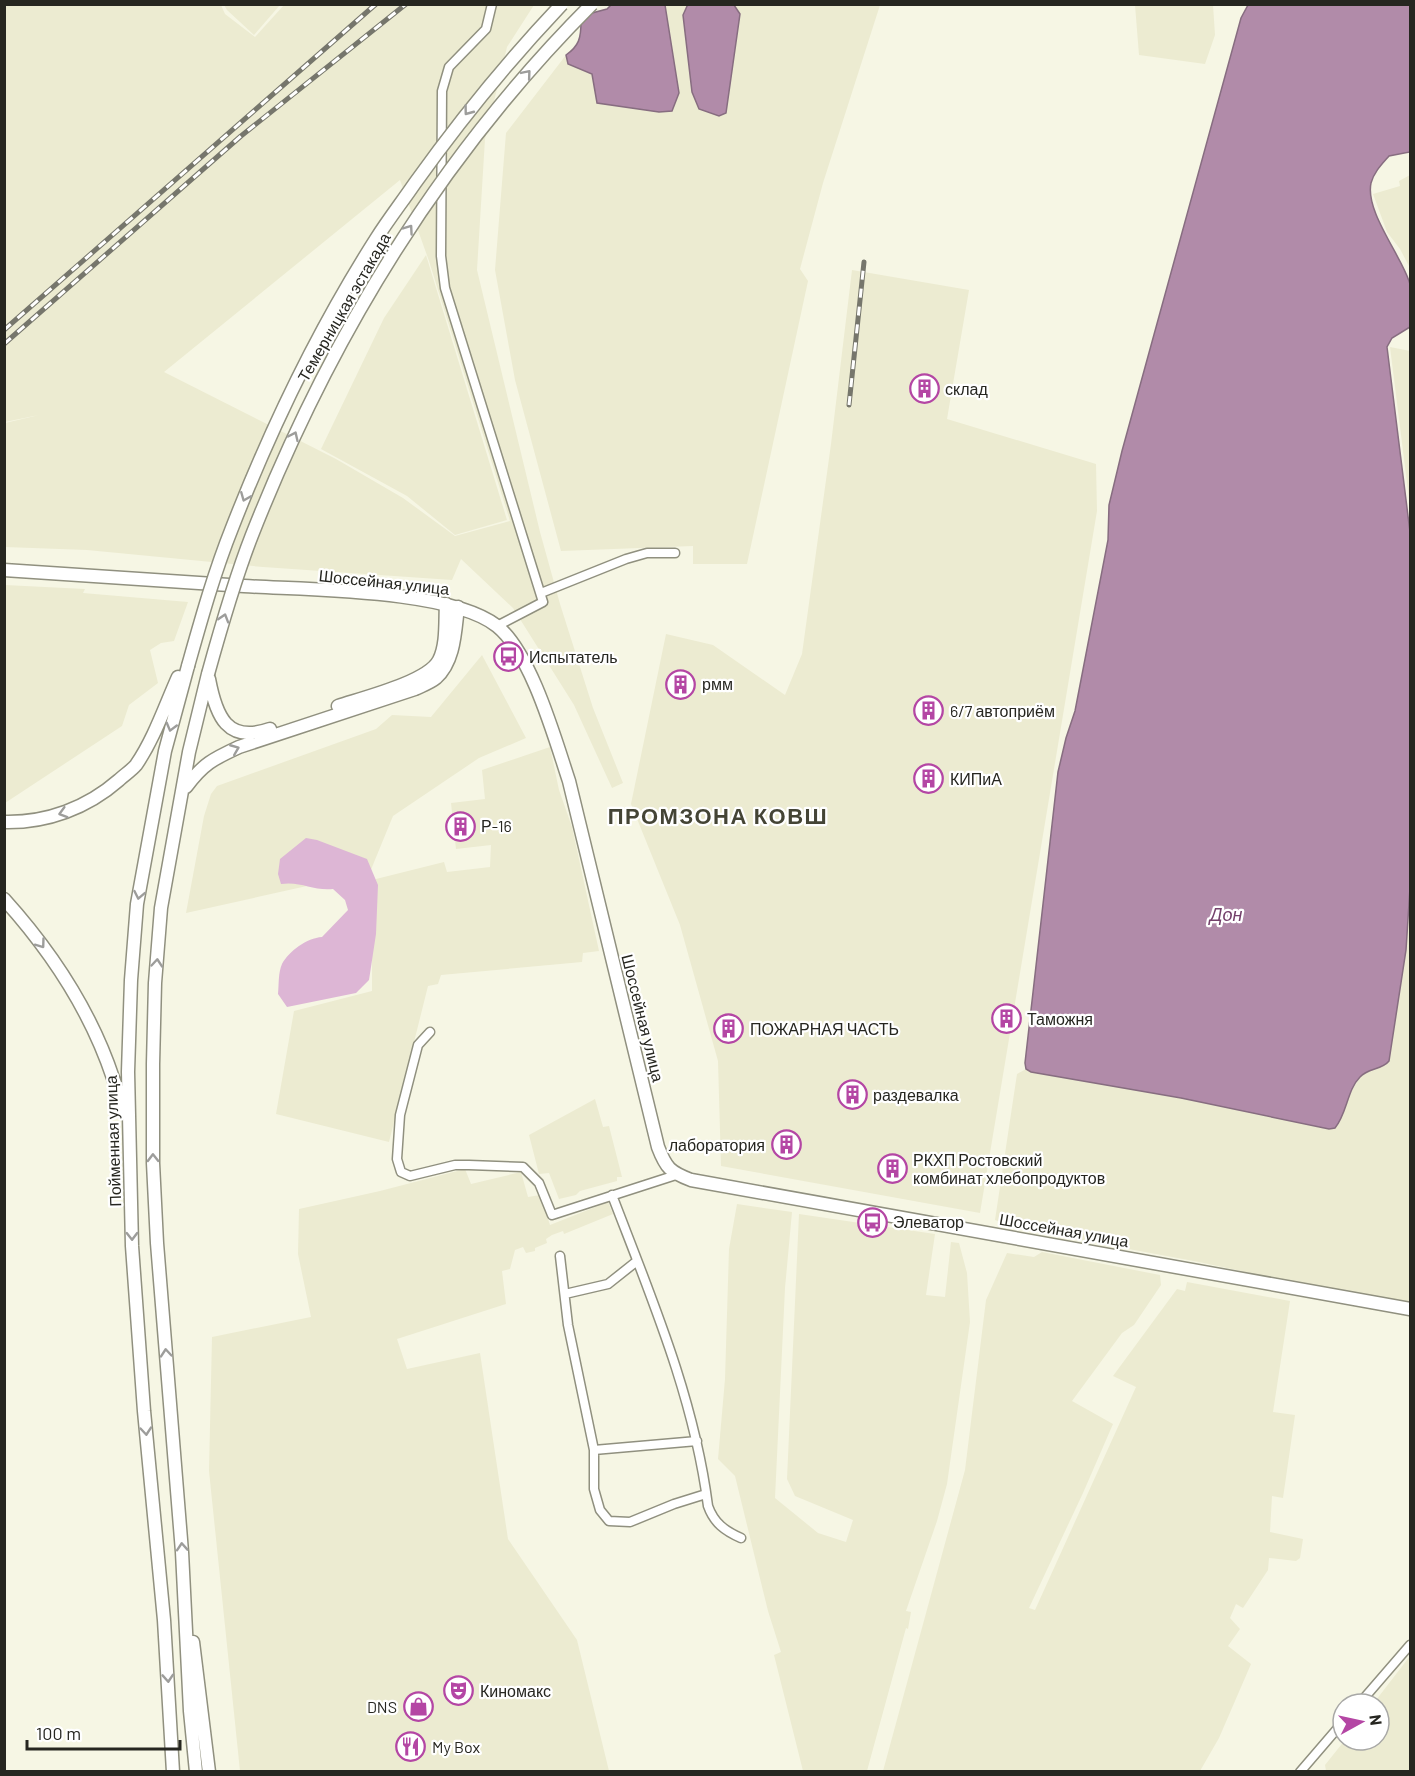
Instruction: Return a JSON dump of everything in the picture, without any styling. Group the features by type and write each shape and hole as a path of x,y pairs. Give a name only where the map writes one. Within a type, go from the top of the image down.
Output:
{"main road":[{"name":"Темерницкая эстакада","path":"187,669 210,591 235,520 289,395 326,325 376,239 441,147 518,50 562,4"},
{"name":"Темерницкая эстакада","path":"208,674 230,597 255,528 309,404 354,318 394,250 488,120 534,65 592,4"},
{"name":"Шоссейная улица","path":"4,570 387,595 452,606 477,615 497,626 516,649 551,725 569,781 658,1147 665,1165 676,1175 716,1185 1410,1309"},
{"path":"208,674 213,702 220,717 232,729 243,734 256,734 409,682 428,673 440,659 452,606"},
{"path":"183,790 200,769 217,757 239,747 415,689 435,679 448,662 454,640 452,606"},
{"path":"4,822 20,823 73,810 114,784 134,767 146,747 179,676 187,669"},
{"name":"Пойменная улица","path":"173,1772 164,1620 132,1246 128,1072 131,980 137,904 165,751 187,669"},
{"path":"196,1772 157,1243 153,1086 155,983 161,908 189,752 208,674"},
{"path":"4,899 24,921 53,961 78,1000 102,1046 123,1106 132,1178"},
{"path":"185,1605 196,1651 209,1772"}],"street":[{"path":"492,4 486,28 449,67 442,91 442,273 542,598"},
{"path":"497,626 542,598 626,559 647,553 675,553"},
{"path":"430,1032 418,1045 400,1115 397,1159 401,1172 410,1176 455,1166 523,1167 539,1183 552,1215 676,1175"},
{"path":"612,1195 684,1388 711,1515 720,1527 741,1538"},
{"path":"560,1256 568,1325 594,1450 594,1489 600,1510 609,1521 630,1522 706,1494"},
{"path":"566,1294 608,1284 637,1261"},
{"path":"594,1450 697,1441"},
{"path":"1369,1692 1410,1645"},
{"path":"1300,1772 1331,1736"}],"shaded area":[{"path":"4,5 221,5 225,14 255,37 284,5 534,5 507,47 485,139 477,270 540,532 560,604 593,708 623,783 612,788 574,705 513,608 461,559 452,580 263,567 87,550 5,547 5,423 39,415 5,422","holes":["400,180 429,261 510,521 455,536 403,498 336,459 164,372"]},
{"path":"224,5 280,5 254,35"},
{"path":"624,5 880,5 823,183 800,269 808,281 747,564 693,564 693,546 561,551 515,380 495,270 506,133 566,55"},
{"path":"1135,5 1213,5 1215,35 1205,64 1139,55"},
{"path":"1410,175 1410,268 1400,249 1387,232 1373,194 1400,186 1399,181"},
{"path":"426,255 507,520 455,535 407,496 321,449 384,318"},
{"name":"РКХП Ростовский комбинат хлебопродуктов","path":"852,270 969,290 947,419 1096,464 1097,511 980,1213 721,1166 718,1061 680,925 631,804 666,634 713,645 785,695 802,654"},
{"path":"1390,347 1410,351 1410,507"},
{"path":"5,585 85,589 83,593 188,602 174,641 161,643 150,650 158,683 129,705 122,726 5,803"},
{"path":"482,655 526,738 479,758 393,816 370,872 186,913 204,816 211,794 217,786 376,729 392,715 431,717"},
{"path":"550,747 559,790 572,827 599,951 583,953 582,962 441,975 438,984 428,986 389,1142 276,1114 294,1011 372,991 372,883 376,879 444,862 447,872 490,867 491,845 456,849 451,803 485,799 482,770"},
{"path":"306,838 367,859 378,885 376,934 369,980 356,993 287,1007 278,994 282,964 299,946 322,937 348,910 345,900 333,889 281,884 278,874 280,859"},
{"path":"1410,894 1410,1302 1026,1230 995,1220 1017,1074 1026,1069 1031,1072 1181,1098 1329,1129 1360,1077 1386,1065 1406,950"},
{"path":"595,1099 603,1127 609,1126 622,1177 617,1177 617,1181 559,1199 549,1173 539,1174 529,1135"},
{"path":"465,1169 471,1184 521,1172 528,1197 540,1195 550,1225 608,1202 613,1214 564,1234 563,1231 552,1235 546,1239 547,1243 535,1248 535,1251 526,1253 523,1247 515,1250 510,1269 502,1271 506,1304 397,1339 407,1369 480,1353 508,1539 577,1640 609,1771 240,1771 209,1471 212,1337 311,1317 298,1254 299,1209"},
{"path":"737,1204 792,1212 785,1288 775,1498 818,1533 846,1542 853,1520 795,1496 787,1479 799,1214 935,1234 926,1295 945,1297 951,1242 959,1243 967,1273 970,1322 947,1484 937,1521 906,1611 911,1612 908,1629 906,1628 867,1771 803,1771 774,1655 781,1652 768,1611 735,1476 718,1459 725,1379 729,1249"},
{"path":"1042,1252 1160,1275 1161,1285 1134,1325 1122,1333 1072,1401 1113,1424 1029,1608 1035,1610 1136,1387 1113,1376 1177,1289 1185,1291 1187,1282 1290,1301 1273,1412 1295,1415 1283,1498 1272,1496 1270,1532 1303,1539 1300,1558 1296,1561 1269,1558 1268,1570 1243,1608 1236,1604 1230,1618 1240,1629 1228,1646 1251,1664 1219,1738 1200,1771 883,1771 965,1470 986,1300 1007,1253 1034,1257"},
{"path":"1410,1656 1410,1771 1326,1771 1325,1765 1335,1752 1391,1752 1391,1692 1382,1692"}],"water":[{"path":"688,4 734,5 740,14 726,113 719,116 699,109 692,92 683,15"},
{"path":"611,5 665,5 679,93 672,111 659,112 597,103 592,74 568,64 566,55 578,41 581,22 592,13 607,9"},
{"name":"Дон","path":"1248,5 1410,5 1410,152 1389,156 1378,168 1371,183 1373,206 1405,270 1411,286 1412,298 1410,327 1392,338 1387,347 1410,532 1410,888 1406,950 1389,1061 1360,1077 1352,1088 1339,1122 1335,1128 1329,1129 1181,1098 1031,1072 1026,1069 1025,1063 1058,772 1075,711 1108,540 1109,505 1241,18"}],"railway":[{"path":"4,330 376,4"},
{"path":"4,344 241,136 406,4"},
{"path":"849,405 864,262"}],"place":[{"name":"склад","path":"924,389"},
{"name":"Испытатель","path":"508,657"},
{"name":"рмм","path":"681,684"},
{"name":"6/7 автоприём","path":"929,711"},
{"name":"КИПиА","path":"929,779"},
{"name":"Р-16","path":"460,826"},
{"name":"Таможня","path":"1006,1019"},
{"name":"ПОЖАРНАЯ ЧАСТЬ","path":"729,1029"},
{"name":"раздевалка","path":"852,1095"},
{"name":"лаборатория","path":"786,1145"},
{"name":"РКХП Ростовский комбинат хлебопродуктов","path":"892,1169"},
{"name":"Элеватор","path":"872,1222"},
{"name":"Киномакс","path":"459,1691"},
{"name":"DNS","path":"418,1707"},
{"name":"My Box","path":"411,1747"}],"district":[{"name":"ПРОМЗОНА КОВШ","path":"718,816"}]}
